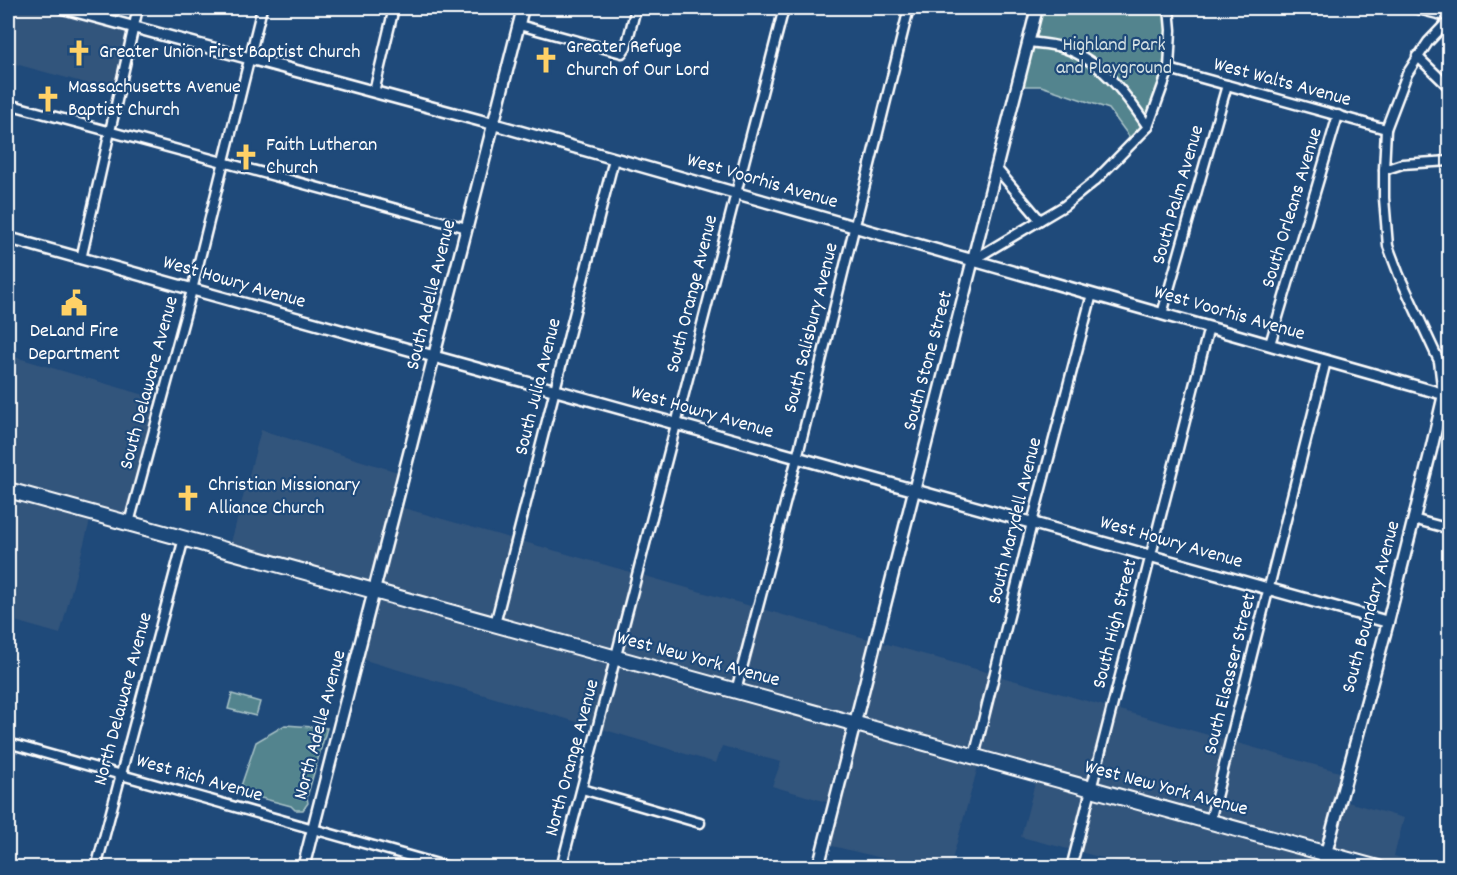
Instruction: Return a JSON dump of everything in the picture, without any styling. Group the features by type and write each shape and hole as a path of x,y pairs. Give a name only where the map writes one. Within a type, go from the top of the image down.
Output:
{"main road":[{"name":"West New York Avenue","path":"8,490 1378,867"}],"street":[{"name":"West Voorhis Avenue","path":"63,8 493,124 1446,394"},
{"path":"81,259 138,8"},
{"name":"South Delaware Avenue","path":"129,523 192,290 262,8"},
{"path":"374,92 394,8"},
{"name":"South Adelle Avenue","path":"375,591 523,8"},
{"path":"519,25 622,53 626,47 636,8"},
{"name":"South Orange Avenue","path":"616,658 784,8"},
{"name":"South Salisbury Avenue","path":"736,691 797,458 909,8"},
{"name":"South Stone Street","path":"818,867 1037,8"},
{"path":"973,260 1064,206 1096,180 1148,127 1169,69 1169,8"},
{"path":"1414,8 1449,18 1417,56 1392,110 1386,129 1384,198 1388,246 1439,361 1446,394"},
{"path":"1029,42 1057,46 1089,60 1123,90 1148,127"},
{"path":"1417,56 1449,88"},
{"name":"West Walts Avenue","path":"1169,69 1386,129"},
{"name":"South Palm Avenue","path":"1162,314 1227,85"},
{"path":"8,104 467,228"},
{"name":"South Orleans Avenue","path":"1270,344 1338,115"},
{"name":"South Julia Avenue","path":"495,624 614,159"},
{"path":"1384,170 1402,164 1449,161"},
{"path":"996,168 1040,219"},
{"name":"West Howry Avenue","path":"8,238 1388,622"},
{"name":"South Marydell Avenue","path":"974,757 1092,294"},
{"name":"South High Street","path":"1071,867 1209,327"},
{"name":"South Elsasser Street","path":"1210,821 1326,361"},
{"name":"South Boundary Avenue","path":"1322,867 1388,622 1446,394 1449,369"},
{"path":"1413,519 1449,529"},
{"name":"North Delaware Avenue","path":"96,867 184,538"},
{"name":"North Adelle Avenue","path":"303,867 375,591"},
{"name":"North Orange Avenue","path":"561,867 616,658"},
{"name":"West Rich Avenue","path":"8,743 313,828 430,864 452,867"},
{"path":"582,789 700,823"}],"shaded area":[{"path":"12,8 45,8 128,30 115,91 8,62 8,27"},
{"path":"8,355 158,399 126,517 8,485"},
{"path":"261,430 401,473 372,585 230,546"},
{"path":"8,494 91,517 60,634 8,619"},
{"path":"400,507 513,539 492,618 380,587"},
{"path":"521,541 634,573 613,652 500,621"},
{"path":"642,575 754,607 733,685 621,654"},
{"path":"378,597 611,661 594,727 361,659"},
{"path":"762,609 872,640 852,718 741,687"},
{"path":"880,642 990,673 971,751 860,720"},
{"path":"619,664 850,727 830,803 772,786 781,762 722,746 716,763 602,729"},
{"path":"998,676 1108,707 1089,783 979,753"},
{"path":"1116,709 1226,740 1207,816 1097,785"},
{"path":"858,729 979,763 950,867 919,867 828,845"},
{"path":"1234,742 1343,773 1323,847 1215,818"},
{"path":"1036,779 1086,792 1072,850 1021,837"},
{"path":"1094,795 1321,857 1318,867 1124,868 1125,864 1080,852"},
{"path":"1344,801 1404,818 1394,856 1434,867 1395,867 1331,850"}],"green space":[{"name":"Highland Park and Playground","path":"1042,8 1165,8 1165,45 1158,88 1147,116 1131,139 1109,109 1041,86 1021,86"},
{"path":"232,694 260,702 256,716 228,709"},
{"path":"285,725 327,728 307,797 308,803 303,810 295,810 291,806 239,792 256,742"}],"place":[{"name":"Greater Union First Baptist Church","path":"79,53"},
{"name":"Greater Refuge Church of Our Lord","path":"546,60"},
{"name":"Massachusetts Avenue Baptist Church","path":"48,99"},
{"name":"Faith Lutheran Church","path":"246,157"},
{"name":"DeLand Fire Department","path":"74,303"},
{"name":"Christian Missionary Alliance Church","path":"188,498"}]}
